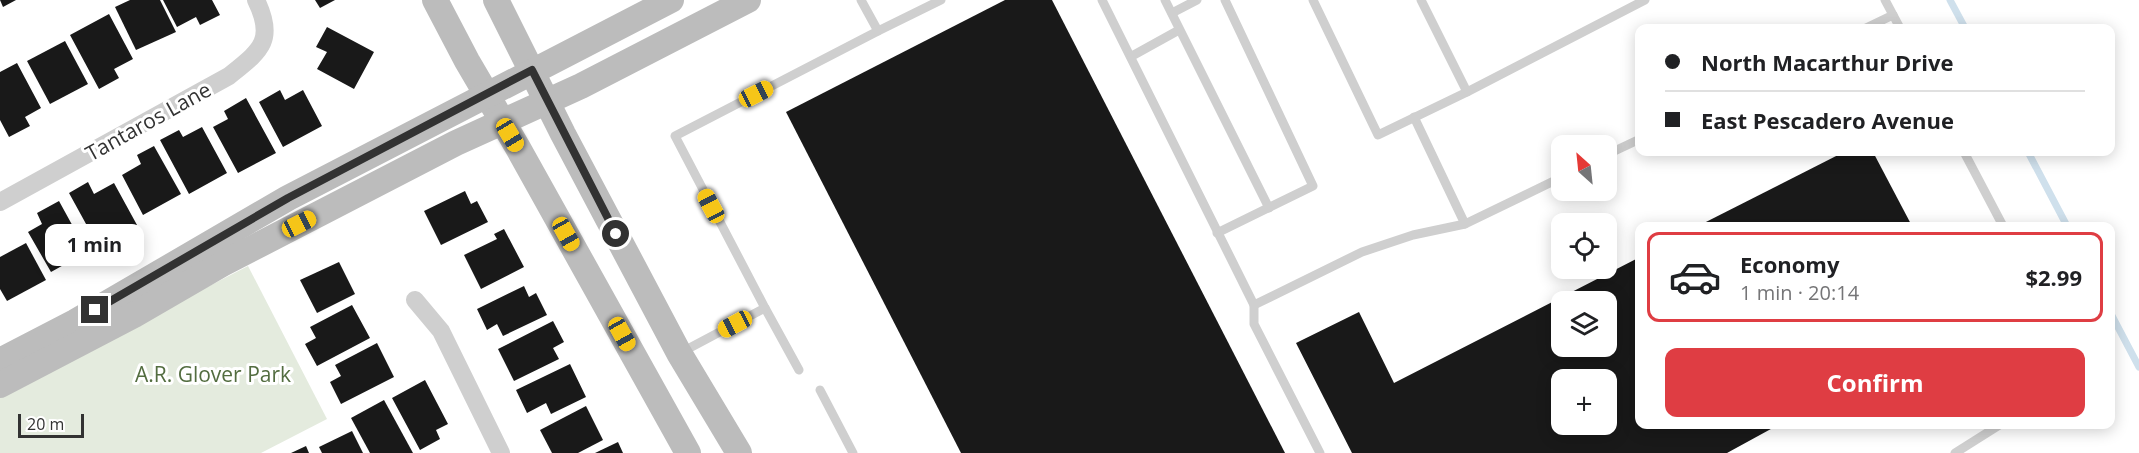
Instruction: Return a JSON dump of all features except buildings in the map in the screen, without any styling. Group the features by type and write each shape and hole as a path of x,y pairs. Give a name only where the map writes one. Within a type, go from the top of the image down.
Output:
{"street":[{"name":"Tantaros Lane","path":"0,202 229,76 253,57 266,39 264,17 256,0"},
{"path":"435,0 688,453"},
{"path":"496,0 680,353 739,453"},
{"path":"1,358 75,322 288,198 671,0"},
{"path":"0,385 134,315 222,264 456,143 547,101 748,0"},
{"path":"415,300 441,331 499,452"}],"lane":[{"path":"861,0 878,32"},
{"path":"799,370 675,136 940,0"},
{"path":"1102,0 1132,56 1254,305 1254,324 1320,453"},
{"path":"1165,0 1269,208"},
{"path":"1172,13 1197,0"},
{"path":"1218,233 1313,186 1225,0"},
{"path":"1313,0 1378,135 1645,0"},
{"path":"1421,0 1467,92"},
{"path":"1885,0 1898,24"},
{"path":"1874,24 1893,15"},
{"path":"1132,56 1179,30"},
{"path":"1414,117 1465,224"},
{"path":"1617,150 1635,141"},
{"path":"1966,156 2001,222"},
{"path":"1254,305 1362,252 1413,235 1465,224 1551,182"},
{"path":"680,353 765,308"},
{"path":"820,390 853,453"},
{"path":"1955,453 1993,429"}],"green space":[{"name":"A.R. Glover Park","path":"248,266 327,419 261,453 0,453 0,394"}],"waterway":[{"path":"1950,0 1963,24"},
{"path":"2030,156 2065,222"},
{"path":"2115,321 2139,367"}],"route":[{"path":"95,310 288,198 532,70 616,234"}]}
